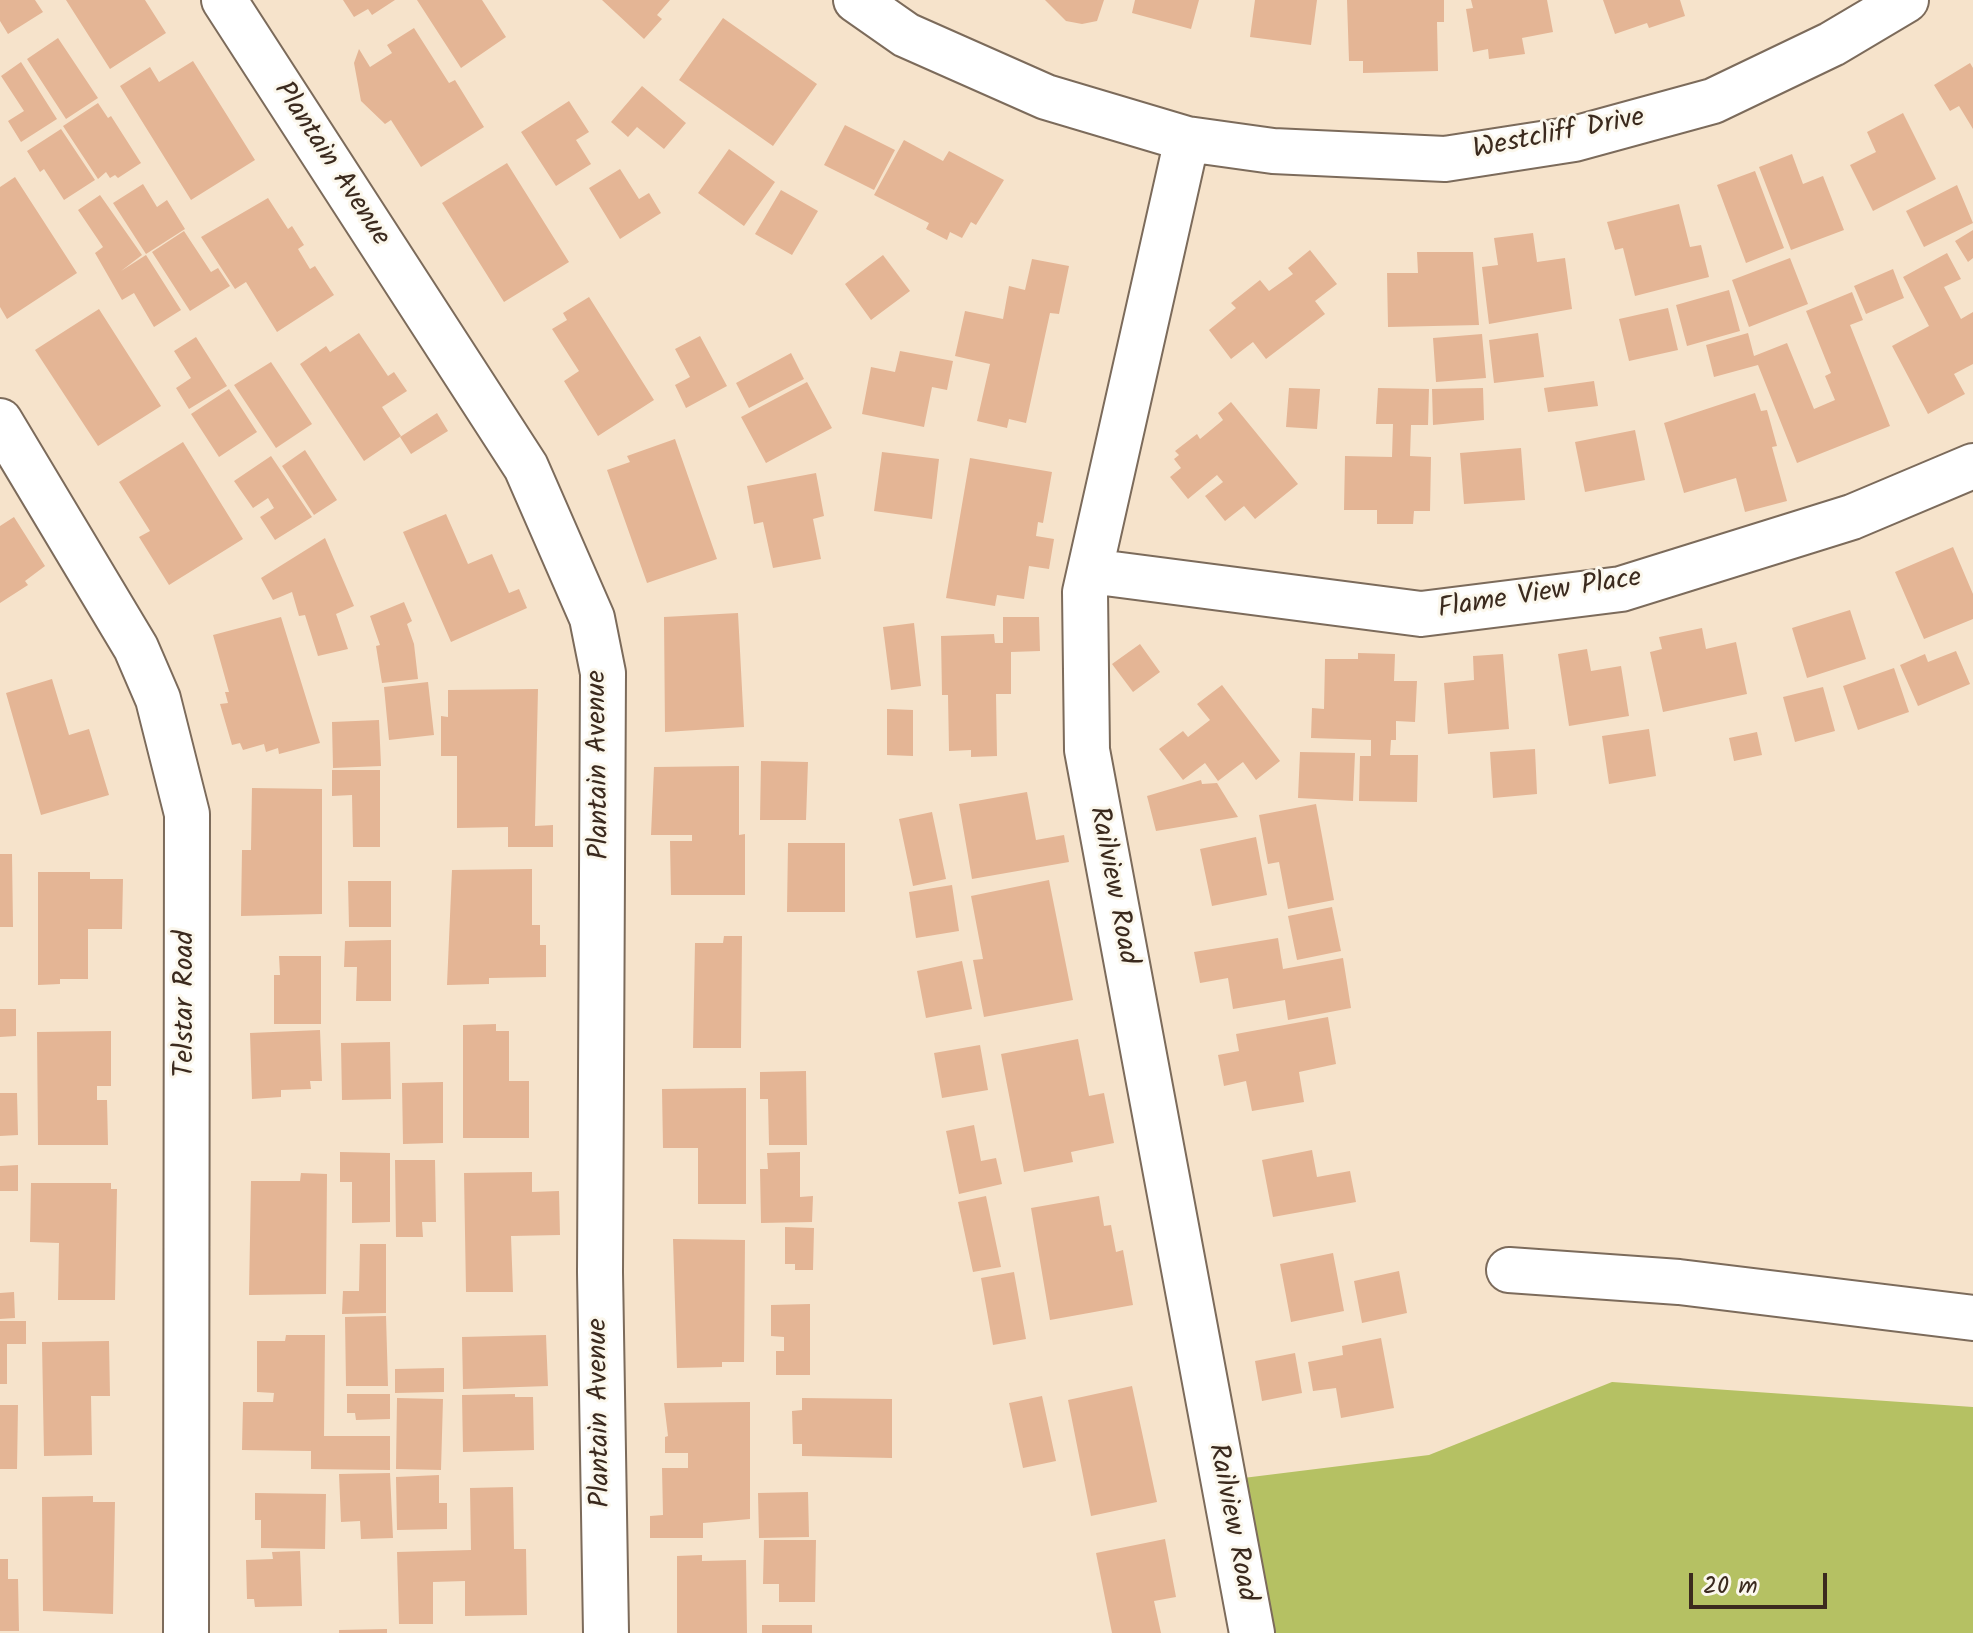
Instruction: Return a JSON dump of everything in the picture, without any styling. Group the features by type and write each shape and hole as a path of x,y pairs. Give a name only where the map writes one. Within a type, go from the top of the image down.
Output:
{"street":[{"name":"Plantain Avenue","path":"224,0 526,467 592,618 603,673 600,1272 606,1633"},
{"name":"Westcliff Drive","path":"856,0 906,35 1046,97 1187,139 1273,151 1445,159 1574,139 1713,101 1832,44 1906,0"},
{"name":"Railview Road","path":"1187,139 1085,592 1087,750 1252,1633"},
{"name":"Telstar Road","path":"0,421 136,648 158,699 187,814 186,1633"},
{"name":"Flame View Place","path":"1090,571 1421,614 1621,589 1852,517 1973,466"},
{"path":"1509,1270 1663,1280 1973,1318"}],"green space":[{"path":"1612,1382 1973,1407 1973,1633 1249,1633 1219,1481 1429,1455"}],"building":[{"path":"0,0 35,0 43,12 8,34 0,21"},
{"path":"66,0 145,0 166,33 110,69"},
{"path":"343,0 395,0 372,15 368,9 354,17"},
{"path":"417,0 482,0 506,37 461,68"},
{"path":"602,0 670,0 657,15 662,19 644,39"},
{"path":"1045,0 1104,0 1097,21 1082,24 1066,21"},
{"path":"1135,0 1199,0 1191,29 1132,13"},
{"path":"1255,0 1317,0 1311,45 1250,37"},
{"path":"1347,0 1444,0 1444,22 1437,22 1438,71 1363,73 1363,61 1349,61"},
{"path":"1471,0 1547,0 1553,32 1522,38 1525,54 1489,59 1488,49 1473,52 1466,9 1473,8"},
{"path":"1603,0 1680,0 1685,16 1649,28 1647,23 1615,34"},
{"path":"723,18 817,84 773,146 679,80"},
{"path":"414,28 449,83 455,80 484,127 421,167 391,120 385,124 361,101 354,63 359,49 370,67 392,53 387,45"},
{"path":"58,38 98,98 66,119 27,59"},
{"path":"193,61 255,160 191,200 120,86 150,67 159,82"},
{"path":"21,62 57,119 21,142 8,121 24,111 1,76"},
{"path":"1970,63 1973,68 1973,129 1959,106 1950,111 1934,85"},
{"path":"642,86 686,123 664,149 637,127 628,137 611,122"},
{"path":"569,101 589,132 576,140 591,164 556,186 521,132"},
{"path":"98,103 108,118 111,116 141,163 118,178 115,175 110,178 106,172 98,179 63,126"},
{"path":"1903,113 1936,179 1873,211 1850,165 1876,152 1867,132"},
{"path":"845,125 895,150 874,190 824,165"},
{"path":"61,129 95,180 64,200 44,169 40,172 27,151"},
{"path":"904,140 943,161 949,151 1004,180 976,225 971,222 962,238 950,232 947,240 926,229 929,223 874,195"},
{"path":"729,149 775,182 744,226 698,193"},
{"path":"1792,154 1803,184 1823,176 1844,230 1791,250 1759,167"},
{"path":"507,163 569,262 504,302 442,203"},
{"path":"620,169 639,199 649,193 661,213 620,239 589,188"},
{"path":"1755,171 1784,248 1746,263 1717,185"},
{"path":"15,177 77,273 7,319 0,307 0,187"},
{"path":"143,184 157,207 167,200 185,229 146,254 113,203"},
{"path":"1957,185 1973,223 1924,247 1906,211"},
{"path":"781,190 818,211 792,255 755,234"},
{"path":"100,195 142,255 121,271 146,255 181,310 154,327 134,293 122,300 95,253 103,247 78,210"},
{"path":"268,198 288,229 292,226 304,245 298,249 310,269 315,266 334,295 277,332 246,282 235,289 201,237"},
{"path":"1679,204 1690,247 1701,245 1709,277 1635,296 1623,248 1615,250 1607,222"},
{"path":"1973,230 1973,258 1968,262 1955,241"},
{"path":"184,231 211,272 218,268 230,286 190,311 152,252"},
{"path":"1533,233 1537,262 1565,258 1572,309 1489,324 1482,267 1498,265 1494,238"},
{"path":"1310,250 1337,284 1315,301 1325,314 1266,359 1253,342 1231,359 1209,330 1236,308 1231,303 1260,280 1269,291 1293,274 1288,268"},
{"path":"1417,252 1473,252 1479,325 1388,327 1387,273 1418,273"},
{"path":"1947,253 1961,279 1944,287 1961,319 1973,312 1973,364 1954,374 1965,394 1928,414 1892,346 1929,326 1903,277"},
{"path":"883,255 910,291 871,320 845,284"},
{"path":"1790,258 1808,304 1749,327 1732,280"},
{"path":"1032,259 1069,266 1059,314 1050,313 1026,423 1009,419 1007,428 977,421 990,364 955,356 965,311 1003,319 1009,286 1025,290"},
{"path":"1893,269 1904,298 1866,314 1854,286"},
{"path":"1729,290 1740,331 1687,346 1676,305"},
{"path":"1852,292 1863,320 1850,325 1890,426 1797,463 1758,365 1714,377 1706,345 1748,333 1754,356 1787,343 1814,409 1835,400 1825,376 1831,373 1806,311"},
{"path":"589,297 654,400 598,436 564,381 579,371 552,329 567,320 563,313"},
{"path":"1668,308 1678,350 1629,361 1619,319"},
{"path":"99,309 161,406 98,446 35,350"},
{"path":"359,333 388,376 394,372 407,391 382,407 401,436 364,461 300,364 326,346 330,352"},
{"path":"1538,333 1544,377 1494,383 1489,340"},
{"path":"1482,334 1486,378 1436,382 1433,338"},
{"path":"700,336 727,386 686,408 675,385 690,377 675,349"},
{"path":"196,337 227,386 189,409 176,388 191,378 174,351"},
{"path":"900,351 953,361 947,390 932,387 924,427 862,414 871,367 895,372"},
{"path":"791,353 804,379 749,408 736,383"},
{"path":"271,362 312,424 276,448 234,385"},
{"path":"1594,381 1598,406 1548,412 1544,388"},
{"path":"807,382 832,428 766,463 741,417"},
{"path":"1289,388 1320,389 1317,429 1286,427"},
{"path":"1378,388 1429,389 1428,425 1411,425 1410,456 1431,457 1430,511 1414,511 1413,524 1377,524 1377,510 1344,510 1345,456 1392,457 1393,424 1376,424"},
{"path":"1483,388 1484,420 1433,425 1432,389"},
{"path":"229,389 257,432 219,457 191,414"},
{"path":"1755,393 1761,411 1767,410 1777,446 1772,447 1787,501 1745,512 1736,478 1684,493 1664,423"},
{"path":"1231,402 1298,484 1255,519 1244,506 1225,521 1205,496 1223,482 1217,475 1188,499 1170,477 1181,468 1174,459 1179,455 1175,451 1197,434 1200,439 1223,420 1218,413"},
{"path":"437,413 448,431 411,454 400,437"},
{"path":"1635,430 1645,480 1585,492 1575,442"},
{"path":"675,439 717,559 647,583 607,470 630,462 627,456"},
{"path":"183,442 243,539 169,585 139,537 150,531 119,482"},
{"path":"1521,448 1525,500 1464,504 1460,453"},
{"path":"305,450 337,500 314,515 282,466"},
{"path":"882,452 939,459 932,519 874,511"},
{"path":"271,456 312,517 275,540 260,517 274,508 268,498 253,508 234,481"},
{"path":"970,458 1052,472 1043,523 1038,522 1036,536 1054,539 1049,569 1029,566 1024,599 997,595 995,606 946,598"},
{"path":"816,473 824,516 813,519 821,559 773,568 763,522 754,524 747,486"},
{"path":"446,514 468,564 492,554 509,593 519,589 527,608 451,642 403,532"},
{"path":"14,517 45,566 25,581 28,585 0,603 0,526"},
{"path":"325,538 354,606 336,614 348,649 318,656 305,615 299,616 292,592 273,600 261,578"},
{"path":"1953,547 1973,594 1973,619 1924,639 1895,572"},
{"path":"404,602 412,621 407,624 414,644 418,679 382,683 376,646 380,645 370,616"},
{"path":"1850,610 1866,659 1807,678 1792,628"},
{"path":"738,613 744,727 665,732 664,617"},
{"path":"281,617 320,743 279,754 278,748 266,752 264,744 243,750 240,743 232,745 220,704 228,703 225,692 229,692 213,635"},
{"path":"1003,617 1039,617 1040,651 1011,652 1011,694 996,694 997,756 971,757 971,750 949,751 948,695 942,695 941,636 994,634 995,643 1003,643"},
{"path":"914,623 921,686 891,690 883,627"},
{"path":"1702,628 1706,649 1736,642 1747,694 1663,712 1650,652 1662,649 1659,637"},
{"path":"1140,644 1160,672 1133,692 1112,664"},
{"path":"1587,649 1591,671 1621,666 1629,716 1569,726 1558,654"},
{"path":"1956,651 1970,684 1918,706 1900,665 1925,654 1928,662"},
{"path":"1358,653 1395,654 1394,681 1417,681 1415,722 1396,721 1396,740 1391,740 1390,755 1418,755 1417,802 1359,801 1360,756 1371,756 1371,740 1311,738 1312,708 1324,709 1325,659 1358,659"},
{"path":"1503,654 1509,729 1448,734 1444,683 1474,680 1473,656"},
{"path":"1894,668 1909,712 1858,730 1843,686"},
{"path":"52,679 69,735 89,729 109,795 41,815 6,693"},
{"path":"428,682 434,735 389,740 384,687"},
{"path":"1222,685 1280,761 1256,780 1243,762 1218,781 1205,763 1183,780 1159,749 1183,731 1188,737 1210,720 1197,704"},
{"path":"1823,687 1835,731 1795,742 1783,697"},
{"path":"538,689 535,826 553,825 553,847 508,847 508,827 457,828 457,756 441,756 441,716 448,717 448,690"},
{"path":"887,709 913,710 913,756 887,755"},
{"path":"379,720 381,766 333,768 332,722"},
{"path":"1649,729 1656,776 1609,784 1602,736"},
{"path":"1757,732 1762,755 1734,761 1729,738"},
{"path":"1535,749 1537,794 1493,798 1490,752"},
{"path":"1300,752 1355,753 1353,801 1298,798"},
{"path":"761,761 808,762 806,820 760,820"},
{"path":"739,766 739,835 745,834 745,895 671,895 670,841 692,841 692,835 651,835 654,767"},
{"path":"332,770 380,770 380,847 353,847 352,795 332,796"},
{"path":"1201,780 1202,784 1217,783 1238,817 1156,831 1147,796"},
{"path":"252,788 322,789 322,914 241,916 242,850 251,850"},
{"path":"1027,792 1036,840 1064,835 1069,862 972,879 959,804"},
{"path":"1316,804 1334,900 1288,909 1279,862 1268,864 1259,815"},
{"path":"932,812 946,879 913,886 899,819"},
{"path":"1256,837 1267,895 1212,906 1200,849"},
{"path":"788,843 845,843 845,912 787,912"},
{"path":"0,854 12,854 13,927 0,927"},
{"path":"532,869 532,925 540,925 540,945 546,945 546,977 489,978 489,984 447,985 452,870"},
{"path":"38,872 90,872 90,879 123,879 122,929 88,929 88,979 60,979 60,984 38,985"},
{"path":"1049,880 1073,1000 984,1017 973,960 983,959 971,896"},
{"path":"348,881 391,881 391,927 349,927"},
{"path":"952,885 959,931 916,938 909,892"},
{"path":"1332,907 1341,951 1297,960 1288,916"},
{"path":"724,936 742,936 741,1048 693,1048 695,943 723,943"},
{"path":"1278,938 1283,969 1343,958 1351,1008 1288,1020 1285,1000 1233,1009 1228,978 1200,983 1194,952"},
{"path":"391,940 391,1001 356,1001 357,967 344,967 345,941"},
{"path":"279,956 321,956 321,1024 274,1024 274,975 280,975"},
{"path":"962,961 972,1009 926,1018 917,971"},
{"path":"0,1009 16,1009 16,1036 0,1037"},
{"path":"1328,1017 1336,1064 1299,1072 1304,1102 1252,1111 1246,1081 1224,1086 1218,1055 1239,1051 1236,1034"},
{"path":"496,1024 496,1031 509,1031 509,1081 529,1081 529,1138 463,1138 463,1025"},
{"path":"320,1030 322,1081 310,1081 311,1089 281,1090 281,1097 252,1099 250,1033"},
{"path":"111,1031 111,1086 97,1086 97,1100 107,1100 108,1145 38,1145 37,1032"},
{"path":"1078,1039 1089,1096 1104,1093 1114,1143 1071,1152 1073,1162 1024,1172 1001,1054"},
{"path":"390,1042 391,1099 342,1100 341,1043"},
{"path":"980,1045 988,1090 942,1098 934,1053"},
{"path":"806,1071 807,1145 769,1145 768,1099 760,1099 760,1072"},
{"path":"443,1082 443,1143 403,1144 402,1083"},
{"path":"746,1088 746,1204 698,1204 698,1148 663,1148 662,1089"},
{"path":"0,1093 17,1093 18,1135 0,1136"},
{"path":"974,1125 981,1161 996,1158 1002,1184 959,1194 946,1131"},
{"path":"1312,1150 1317,1177 1350,1171 1356,1202 1273,1217 1262,1160"},
{"path":"340,1152 390,1153 390,1222 352,1223 352,1182 340,1182"},
{"path":"800,1152 800,1197 813,1196 812,1222 761,1223 760,1169 768,1169 767,1153"},
{"path":"395,1160 435,1160 436,1222 422,1222 423,1237 396,1237"},
{"path":"18,1165 18,1191 0,1191 0,1166"},
{"path":"532,1172 532,1192 559,1191 560,1235 511,1236 513,1292 466,1292 464,1173"},
{"path":"301,1173 327,1174 326,1294 249,1295 251,1181 300,1181"},
{"path":"31,1183 111,1183 111,1189 117,1189 115,1300 58,1300 59,1243 30,1242"},
{"path":"986,1196 1001,1267 973,1272 958,1202"},
{"path":"1099,1196 1104,1226 1111,1225 1116,1252 1123,1250 1133,1305 1050,1320 1031,1208"},
{"path":"785,1227 814,1228 813,1270 795,1270 795,1264 785,1264"},
{"path":"673,1239 745,1240 744,1362 722,1362 722,1367 677,1368"},
{"path":"360,1244 386,1244 386,1313 342,1314 343,1291 359,1291"},
{"path":"1333,1253 1344,1311 1291,1322 1280,1264"},
{"path":"1399,1271 1407,1313 1362,1323 1354,1281"},
{"path":"1014,1272 1026,1339 993,1345 981,1278"},
{"path":"14,1292 15,1318 0,1319 0,1293"},
{"path":"810,1304 810,1375 776,1375 776,1351 784,1351 784,1337 771,1336 771,1305"},
{"path":"386,1316 388,1386 346,1386 345,1317"},
{"path":"0,1321 26,1321 26,1344 7,1344 7,1384 0,1384"},
{"path":"286,1335 325,1335 324,1436 390,1436 390,1470 311,1469 311,1451 242,1450 243,1402 273,1402 274,1393 257,1392 257,1341 285,1341"},
{"path":"546,1335 548,1386 463,1389 462,1337"},
{"path":"1381,1338 1394,1408 1341,1418 1336,1388 1313,1391 1308,1362 1343,1355 1342,1346"},
{"path":"109,1341 110,1396 91,1396 92,1455 44,1456 42,1342"},
{"path":"1295,1353 1302,1393 1262,1401 1255,1361"},
{"path":"444,1368 444,1392 395,1393 395,1369"},
{"path":"1132,1386 1157,1502 1091,1516 1068,1400"},
{"path":"347,1394 390,1394 390,1419 356,1420 355,1413 347,1413"},
{"path":"515,1394 515,1397 533,1397 534,1450 463,1452 462,1395"},
{"path":"1042,1396 1056,1461 1023,1468 1009,1403"},
{"path":"397,1398 443,1399 441,1470 396,1469"},
{"path":"802,1398 892,1399 892,1458 802,1456 802,1444 793,1444 792,1411 802,1410"},
{"path":"750,1402 750,1519 703,1523 703,1538 650,1538 650,1516 663,1515 662,1468 688,1468 688,1453 665,1453 665,1437 668,1436 664,1403"},
{"path":"0,1405 18,1405 17,1469 0,1469"},
{"path":"390,1473 393,1538 361,1539 360,1521 341,1522 339,1474"},
{"path":"439,1475 439,1503 447,1503 447,1529 397,1530 396,1477"},
{"path":"513,1487 514,1549 526,1549 527,1615 465,1616 465,1581 433,1582 433,1624 399,1624 397,1552 471,1550 470,1488"},
{"path":"808,1492 809,1537 759,1538 758,1493"},
{"path":"255,1493 326,1494 325,1549 261,1548 261,1520 255,1520"},
{"path":"93,1496 93,1502 115,1502 113,1614 43,1611 42,1497"},
{"path":"1165,1539 1176,1597 1154,1601 1161,1633 1112,1633 1096,1553"},
{"path":"764,1540 816,1540 815,1602 779,1602 779,1584 763,1584"},
{"path":"300,1551 302,1606 255,1607 254,1599 247,1599 246,1560 273,1559 272,1552"},
{"path":"702,1555 702,1561 746,1560 747,1633 677,1633 677,1556"},
{"path":"0,1559 8,1559 8,1579 18,1579 19,1631 0,1631"},
{"path":"762,1625 812,1625 812,1633 762,1633"},
{"path":"387,1629 387,1633 339,1633 339,1630"}]}
